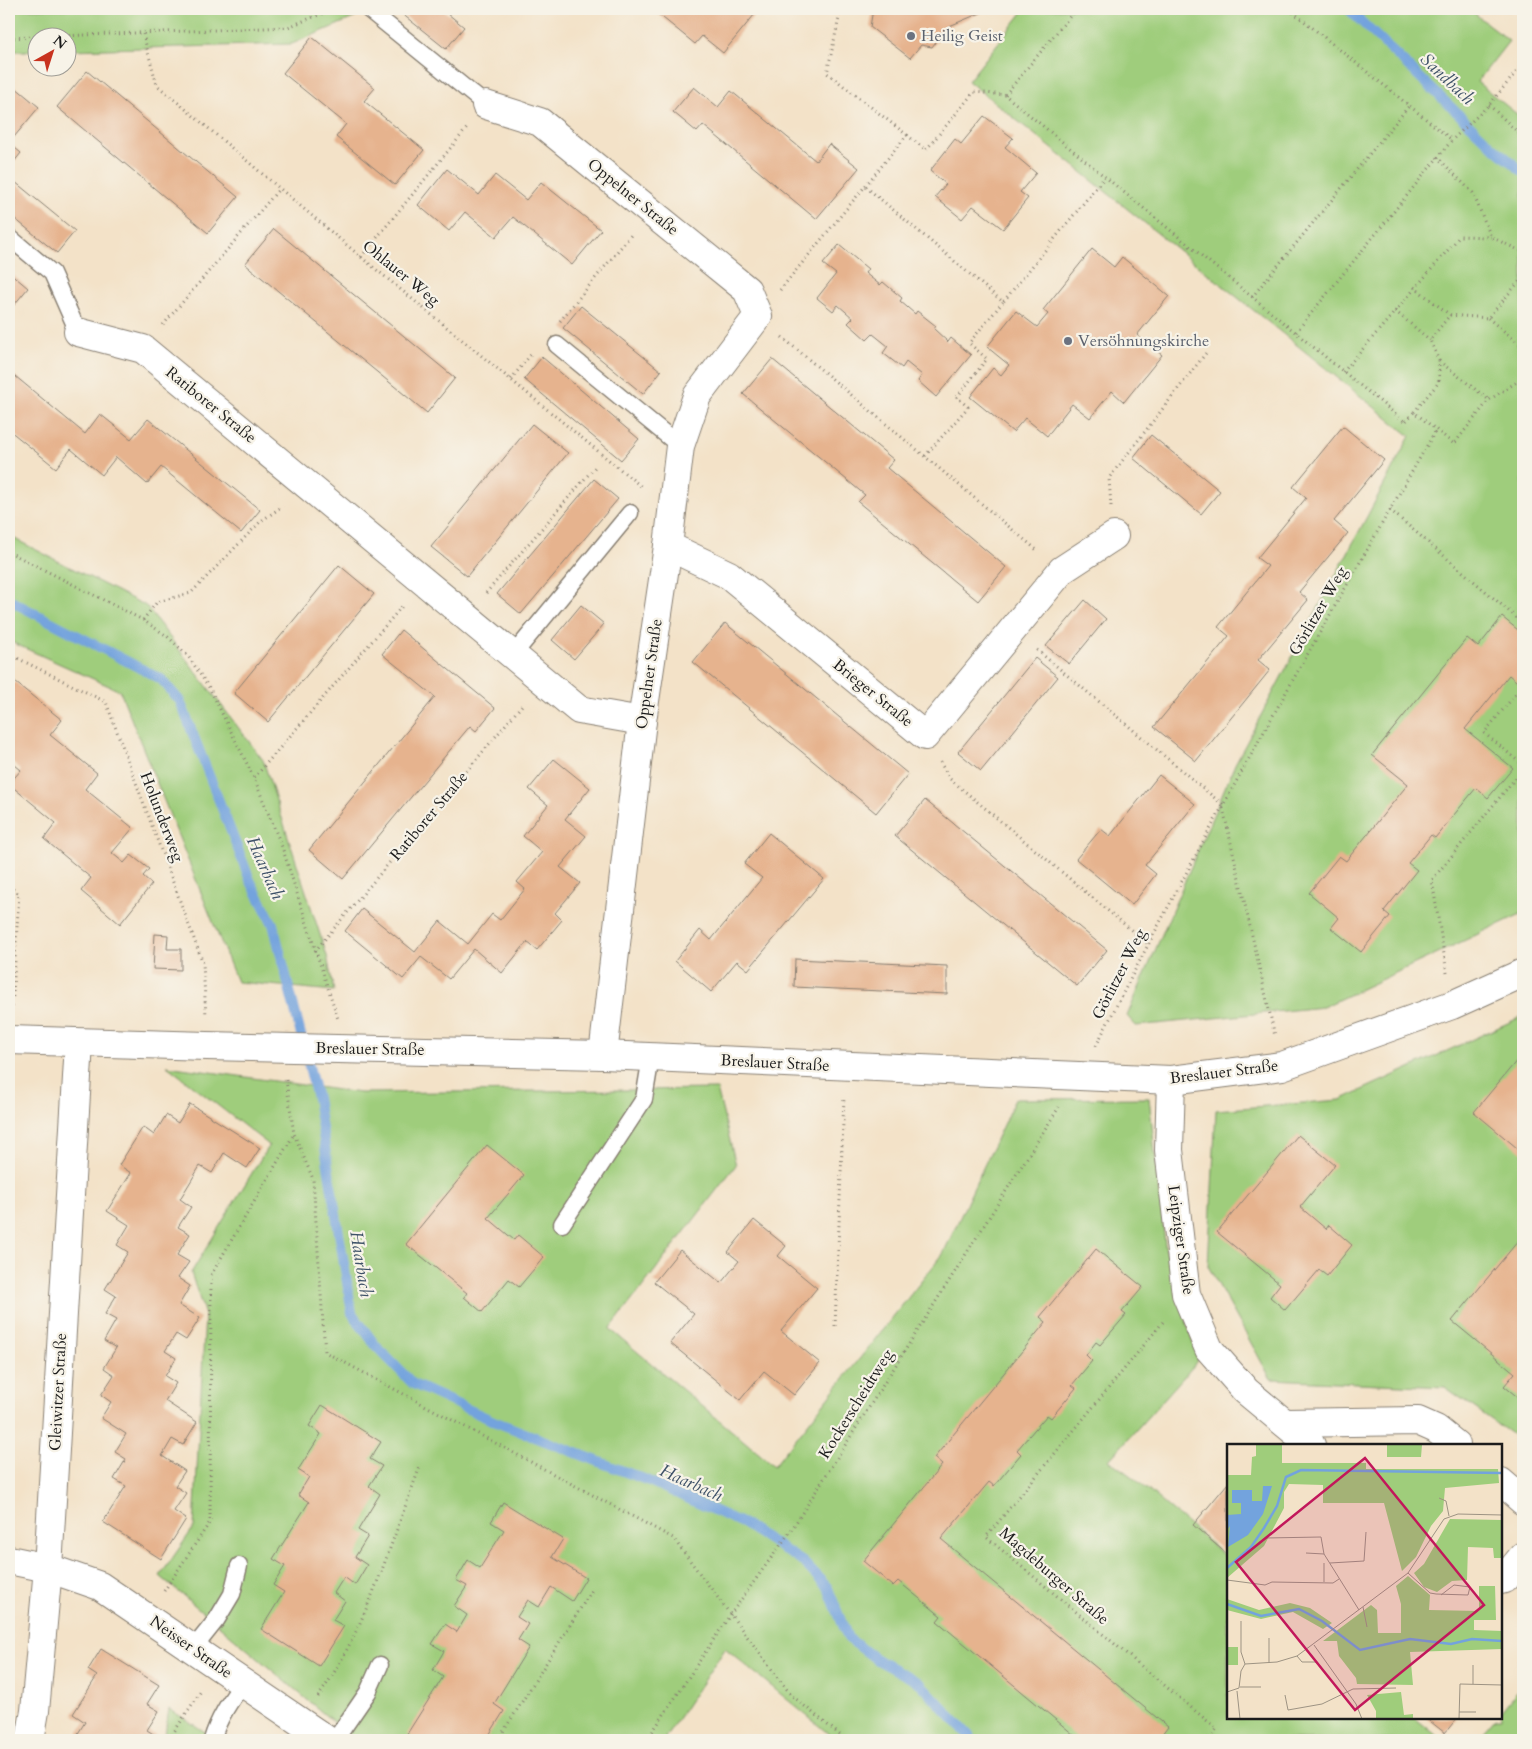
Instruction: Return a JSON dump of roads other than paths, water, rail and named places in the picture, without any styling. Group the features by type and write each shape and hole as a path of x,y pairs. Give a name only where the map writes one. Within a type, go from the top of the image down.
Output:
{"street":[{"name":"Oppelner Straße","path":"486,105 540,122 747,290 758,316 697,396 680,446 668,546 642,722 603,1055"},
{"name":"Ratiborer Straße","path":"78,332 143,349 305,481 579,710 642,722"},
{"name":"Brieger Straße","path":"668,546 729,575 925,736 1062,570 1114,536"},
{"name":"Breslauer Straße","path":"10,1040 603,1055 1171,1080 1282,1066 1452,1005 1523,973"},
{"name":"Gleiwitzer Straße","path":"30,1740 36,1711 48,1568 79,1043"},
{"name":"Leipziger Straße","path":"1171,1080 1169,1150 1186,1294 1209,1348 1246,1391 1311,1444"},
{"path":"1285,1423 1418,1421 1436,1429 1455,1444"},
{"path":"1502,1483 1523,1501"},
{"path":"1502,1580 1523,1556"},
{"name":"Neisser Straße","path":"9,1560 48,1568 100,1586 327,1740"}],"lane":[{"path":"368,9 486,105"},
{"name":"Ratiborer Straße","path":"9,237 52,273 78,332"},
{"path":"557,345 680,446"},
{"path":"513,655 630,513"},
{"path":"562,1224 644,1099 651,1057"},
{"path":"193,1649 217,1619 232,1594 239,1566"},
{"path":"335,1740 368,1692 380,1665"},
{"path":"212,1740 216,1726 226,1707 243,1683"}],"waterway":[{"name":"Sandbach","path":"1348,9 1492,146 1523,172"},
{"name":"Haarbach","path":"9,600 161,679 180,701 250,880 273,924 317,1098 352,1313 376,1346 413,1384 496,1422 649,1481 744,1524 803,1562 828,1588 848,1638 876,1659 920,1683 973,1740"}],"place":[{"name":"Heilig Geist","path":"911,36"},
{"name":"Versöhnungskirche","path":"1068,341"}]}
